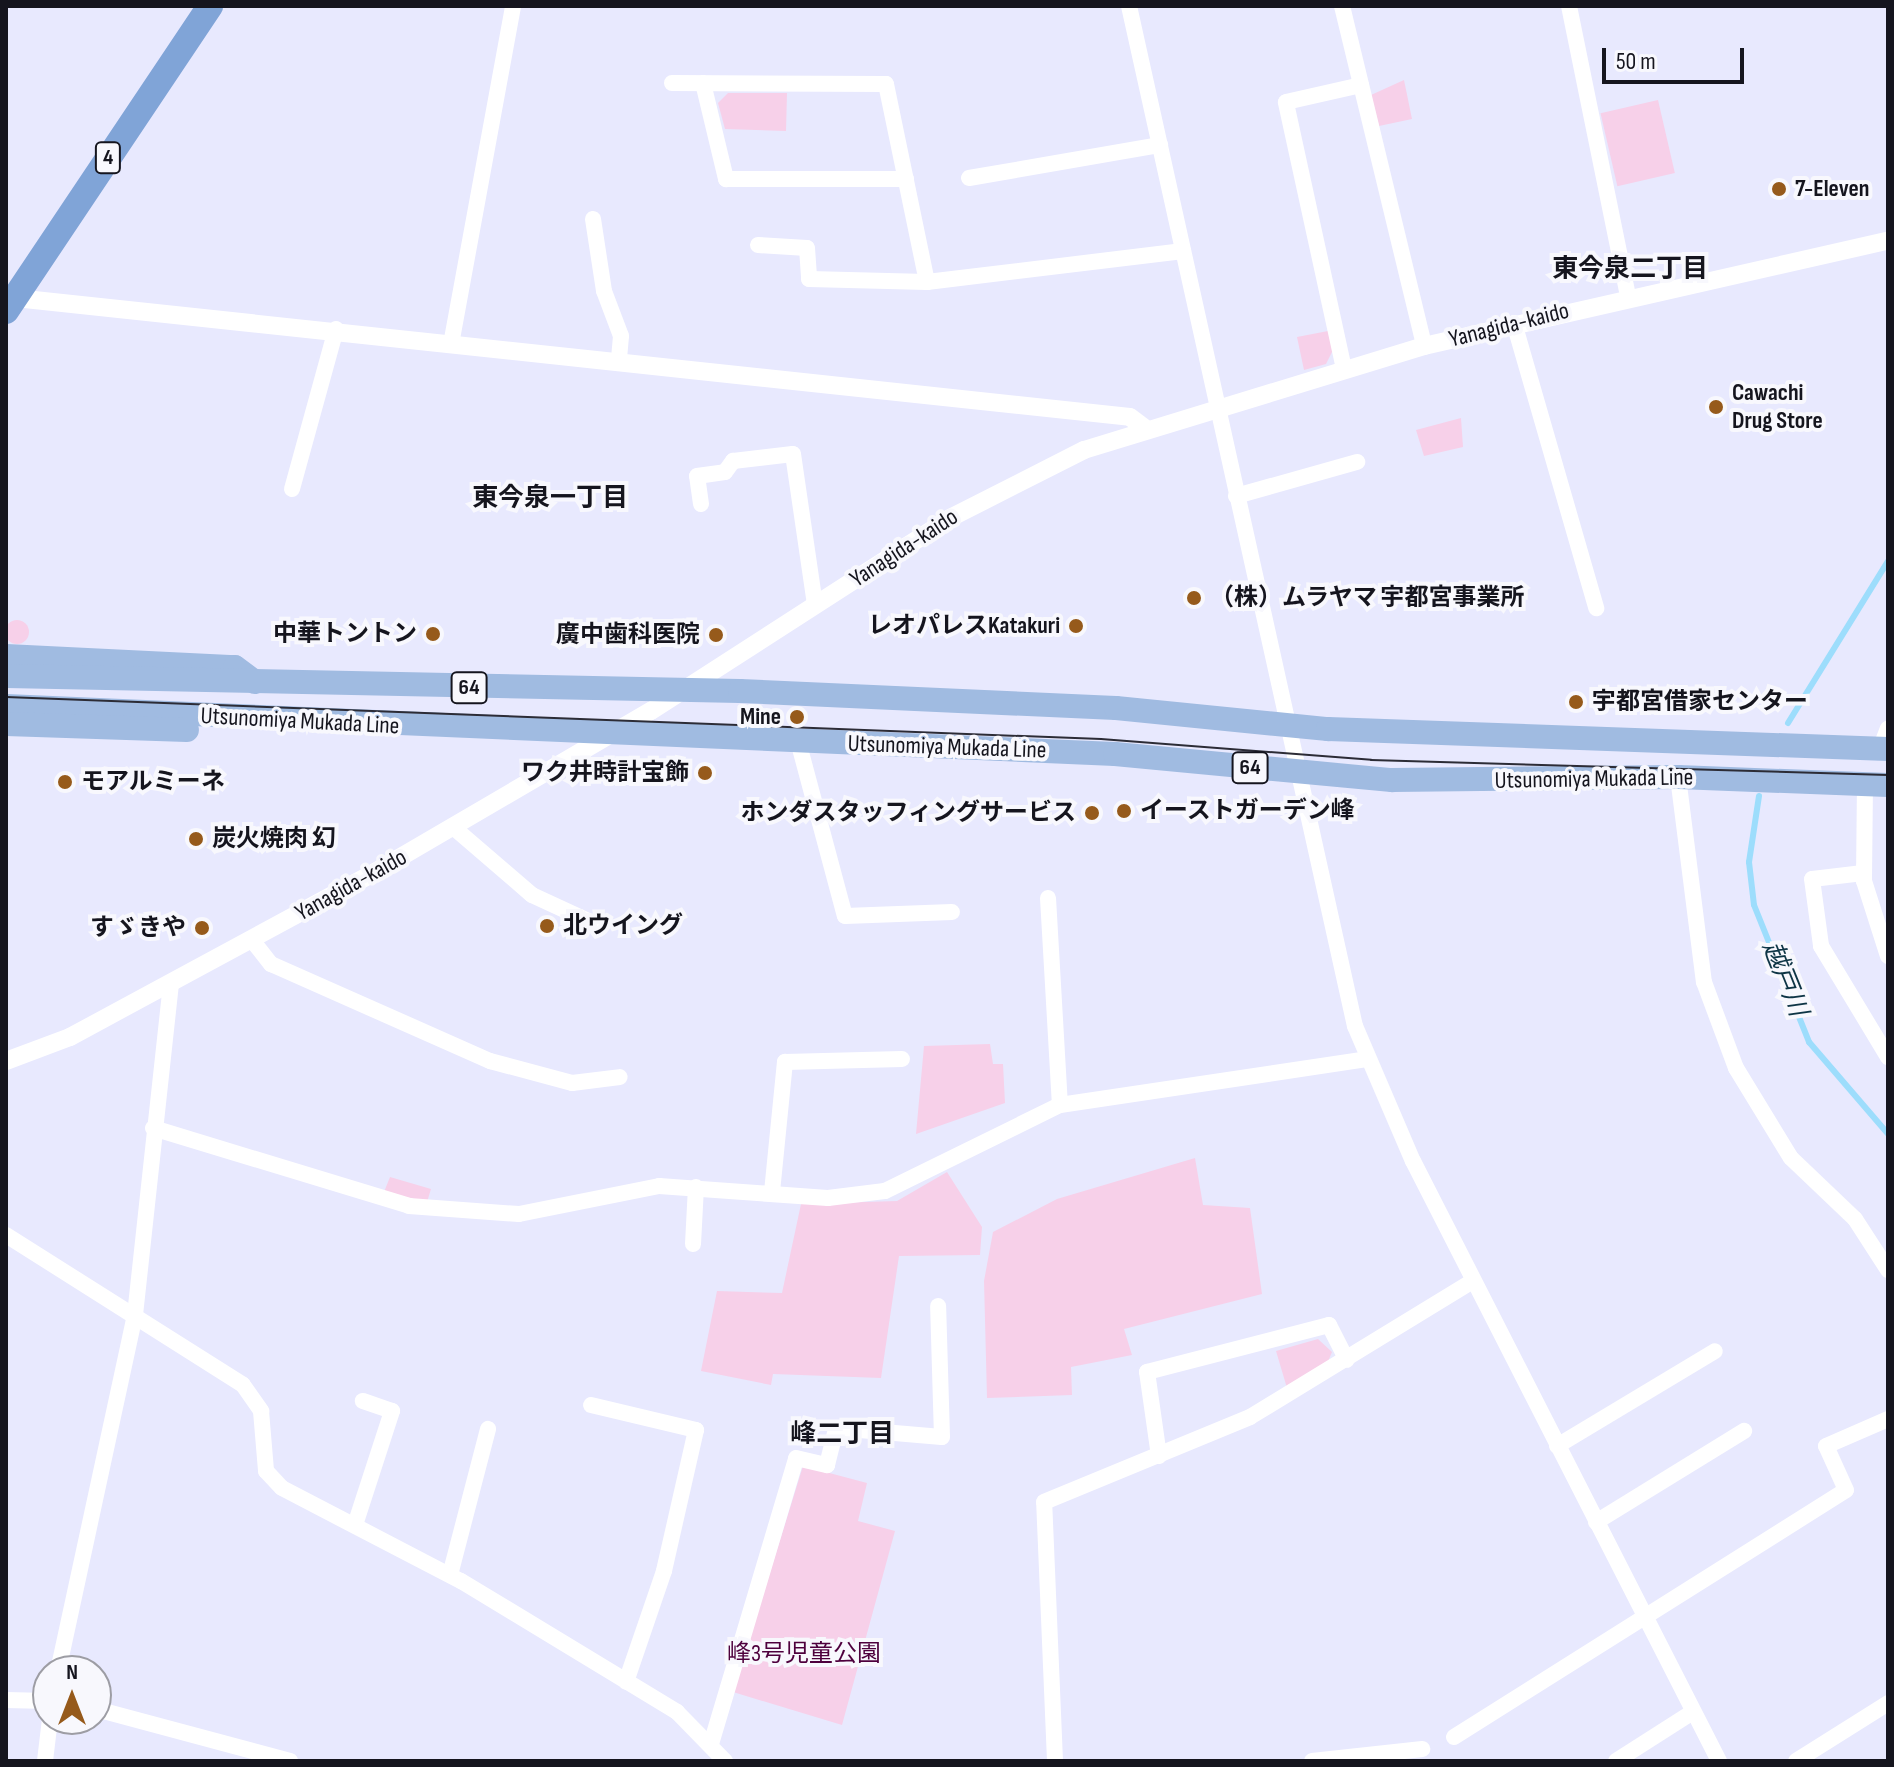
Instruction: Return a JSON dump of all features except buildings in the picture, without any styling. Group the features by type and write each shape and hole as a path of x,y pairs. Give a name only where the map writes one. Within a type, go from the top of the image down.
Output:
{"highway":[{"name":"4","path":"9,302 210,6"}],"main road":[{"path":"6,656 235,667 257,684"},
{"name":"Utsunomiya Mukada Line","path":"6,676 257,684 682,691 1116,708 1285,726 1885,742"},
{"name":"Utsunomiya Mukada Line","path":"6,706 305,722 1115,754 1295,773 1447,782 1678,777 1876,784"},
{"path":"6,724 178,730 305,722"}],"street":[{"path":"452,339 513,6"},
{"path":"1129,6 1295,773 1367,1059 1473,1281 1719,1761"},
{"path":"1342,6 1424,346"},
{"path":"1569,6 1628,296"},
{"path":"672,83 886,84 927,282"},
{"path":"703,83 726,179 906,179"},
{"path":"1344,369 1286,102 1361,85"},
{"path":"969,178 1160,145"},
{"path":"593,219 604,291 621,336 619,359"},
{"name":"Yanagida-kaido","path":"6,1061 252,940 453,827 682,691 1002,487 1146,429 1424,346 1628,296 1888,241"},
{"path":"758,245 807,248 809,279 927,282 1183,251"},
{"path":"9,302 452,339 1130,417 1146,429"},
{"path":"1514,323 1596,608"},
{"path":"292,489 336,329"},
{"path":"701,504 697,476 725,472 733,461 793,454 815,605"},
{"path":"1236,496 1357,462"},
{"path":"798,741 845,916 952,912"},
{"path":"1678,777 1704,982 1736,1068 1791,1158 1855,1219 1888,1270"},
{"path":"1876,784 1863,873 1888,956"},
{"path":"453,827 532,895 599,926"},
{"path":"1863,873 1812,879 1821,946 1888,1057"},
{"path":"1048,898 1060,1105"},
{"path":"252,940 271,964 490,1061 572,1083 620,1077"},
{"path":"61,1655 135,1315 171,982"},
{"path":"772,1192 785,1062 902,1059"},
{"path":"153,1128 409,1206 519,1214 659,1186 828,1198 885,1191 1060,1105 1367,1059"},
{"path":"693,1244 696,1187"},
{"path":"6,1235 243,1385 261,1411 266,1471 282,1488 450,1575 626,1682 711,1744 725,1761"},
{"path":"1055,1761 1044,1502 1250,1417 1473,1281"},
{"path":"711,1744 796,1458 827,1465 836,1428 942,1437 938,1306"},
{"path":"1159,1456 1147,1372 1329,1325 1347,1360"},
{"path":"1557,1446 1715,1351"},
{"path":"355,1525 392,1411 363,1401"},
{"path":"591,1405 696,1430 664,1571 626,1682"},
{"path":"1454,1737 1846,1490 1826,1446 1888,1419"},
{"path":"450,1575 488,1429"},
{"path":"1596,1522 1744,1431"},
{"path":"6,1700 32,1701"},
{"path":"1796,1761 1888,1703"},
{"path":"1616,1761 1693,1712"},
{"path":"112,1713 290,1761"},
{"path":"45,1761 48,1735"},
{"path":"1312,1761 1422,1749"}],"green space":[{"path":"1404,80 1412,119 1379,126 1371,95"},
{"path":"728,93 787,93 786,131 725,129 718,103"},
{"path":"1658,100 1675,173 1617,186 1601,113"},
{"path":"1328,331 1333,350 1326,364 1304,370 1297,337"},
{"path":"1461,418 1463,447 1424,456 1416,430"},
{"path":"17,620 25,624 29,632 25,640 17,644 9,640 5,632 9,624"},
{"path":"990,1044 993,1064 1003,1064 1005,1103 916,1134 924,1046"},
{"path":"1195,1158 1203,1205 1250,1208 1262,1294 1124,1329 1132,1355 1071,1367 1072,1395 987,1398 984,1281 993,1232 1057,1199"},
{"path":"947,1172 982,1227 980,1255 899,1256 881,1378 773,1374 771,1385 701,1371 717,1291 782,1293 801,1204 897,1201"},
{"path":"390,1177 431,1189 427,1202 384,1192"},
{"path":"1318,1339 1332,1352 1327,1364 1287,1388 1276,1351"},
{"name":"峰3号児童公園","path":"803,1466 867,1483 858,1521 895,1531 842,1725 733,1692"}],"waterway":[{"name":"越戸川","path":"1788,723 1888,561"},
{"name":"越戸川","path":"1759,796 1749,862 1754,905 1809,1042 1888,1134"}],"tram line":[{"path":"6,697 1101,739 1371,760 1888,775"}],"place":[{"name":"7-Eleven","path":"1779,189"},
{"name":"Cawachi Drug Store","path":"1716,407"},
{"name":"（株）ムラヤマ 宇都宮事業所","path":"1194,598"},
{"name":"レオパレスKatakuri","path":"1076,626"},
{"name":"中華トントン","path":"433,634"},
{"name":"廣中歯科医院","path":"716,635"},
{"name":"宇都宮借家センター","path":"1576,702"},
{"name":"Mine","path":"797,717"},
{"name":"ワク井時計宝飾","path":"705,773"},
{"name":"モアルミーネ","path":"65,782"},
{"name":"イーストガーデン峰","path":"1124,811"},
{"name":"ホンダスタッフィングサービス","path":"1092,813"},
{"name":"炭火焼肉 幻","path":"196,839"},
{"name":"北ウイング","path":"547,926"},
{"name":"すゞきや","path":"202,928"}],"district":[{"name":"東今泉二丁目","path":"1630,270"},
{"name":"東今泉一丁目","path":"550,499"},
{"name":"峰二丁目","path":"842,1435"}]}
